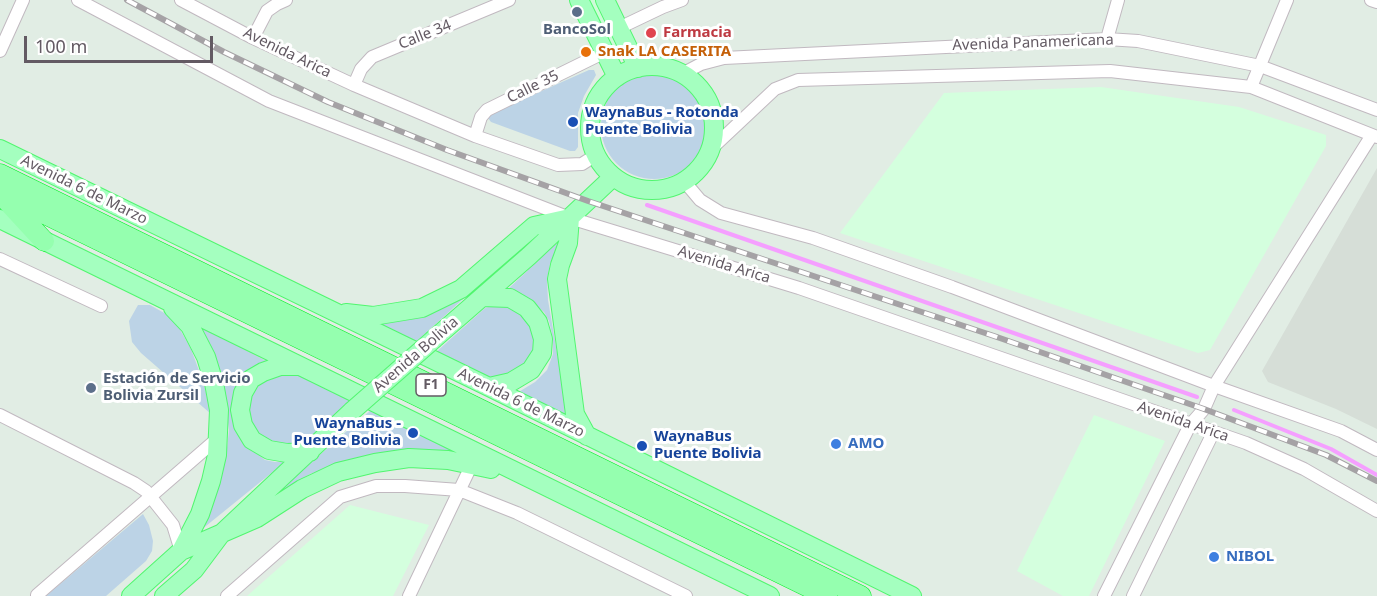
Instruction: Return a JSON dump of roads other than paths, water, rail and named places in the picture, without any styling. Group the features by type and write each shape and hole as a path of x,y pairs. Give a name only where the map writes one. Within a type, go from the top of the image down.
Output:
{"highway":[{"name":"Avenida 6 de Marzo","path":"0,174 861,596"},
{"path":"0,193 45,241"},
{"name":"F1","path":"0,193 827,596"}],"main road":[{"path":"579,0 617,77"},
{"path":"605,0 638,68"},
{"path":"653,66 668,68 682,74 699,88 710,107 713,129 709,151 699,168 684,181 670,188 655,190 640,189 613,177 603,167 591,141 592,112 606,87 617,77 638,68 653,66"},
{"name":"Avenida 6 de Marzo","path":"0,149 912,596"},
{"name":"Avenida Bolivia","path":"164,596 194,570 221,534 352,411 482,297 613,177"},
{"path":"329,310 373,316 422,308 460,289 534,226 570,218 568,243 557,279 575,414 586,436"},
{"path":"0,219 770,596"},
{"path":"155,294 177,311 190,326 206,357 217,401 218,438 212,481 200,514 181,551"},
{"path":"482,297 510,298 527,308 538,322 543,339 542,353 531,370 511,382 489,387"},
{"path":"300,366 280,366 251,379 243,393 240,410 243,424 252,440 269,450 287,453 310,452"},
{"path":"221,534 257,518 302,489 338,472 375,463 409,458 448,460 527,479"},
{"name":"Avenida Bolivia","path":"131,596 181,551 221,534"}],"street":[{"path":"0,51 23,0"},
{"name":"Avenida Arica","path":"78,0 269,101 570,218 799,288 1246,443 1304,469 1377,511"},
{"name":"Avenida Arica","path":"181,0 253,38 354,85 476,136 558,165 582,164 596,155"},
{"path":"253,38 267,11 286,0"},
{"name":"Calle 34","path":"354,85 361,69 372,57 509,0"},
{"path":"619,28 681,0"},
{"path":"1107,39 1118,0"},
{"path":"1251,87 1287,0"},
{"path":"1371,0 1377,2"},
{"name":"Avenida Panamericana","path":"682,74 701,64 724,58 1107,39 1138,41 1260,66 1377,110"},
{"name":"Calle 35","path":"476,136 481,117 487,110 605,52"},
{"name":"Avenida Panamericana","path":"709,151 775,89 798,80 1110,71 1251,87 1375,136"},
{"path":"1104,596 1190,425 1204,409 1214,386 1375,136"},
{"path":"684,181 700,200 721,213 813,238 952,287 1214,386 1341,431 1377,450"},
{"path":"0,259 101,306"},
{"path":"0,415 134,483 150,497 173,525 181,551"},
{"path":"1133,596 1213,433"},
{"path":"37,595 218,438"},
{"path":"409,596 472,464"},
{"path":"227,596 340,497 376,486 459,490 516,513 686,596"}],"waterway":[{"path":"647,205 1197,397"},
{"path":"1234,410 1331,449 1377,475"}],"railway":[{"path":"127,0 224,52 328,102 447,150 588,201 994,336 1204,409 1326,455 1377,481"}],"place":[{"name":"BancoSol","path":"577,12"},
{"name":"Farmacia","path":"651,33"},
{"name":"Snak LA CASERITA","path":"586,52"},
{"name":"WaynaBus - Rotonda Puente Bolivia","path":"573,122"},
{"name":"Estación de Servicio Bolivia Zursil","path":"91,388"},
{"name":"WaynaBus - Puente Bolivia","path":"413,433"},
{"name":"AMO","path":"836,444"},
{"name":"WaynaBus Puente Bolivia","path":"642,446"},
{"name":"NIBOL","path":"1214,557"}]}
